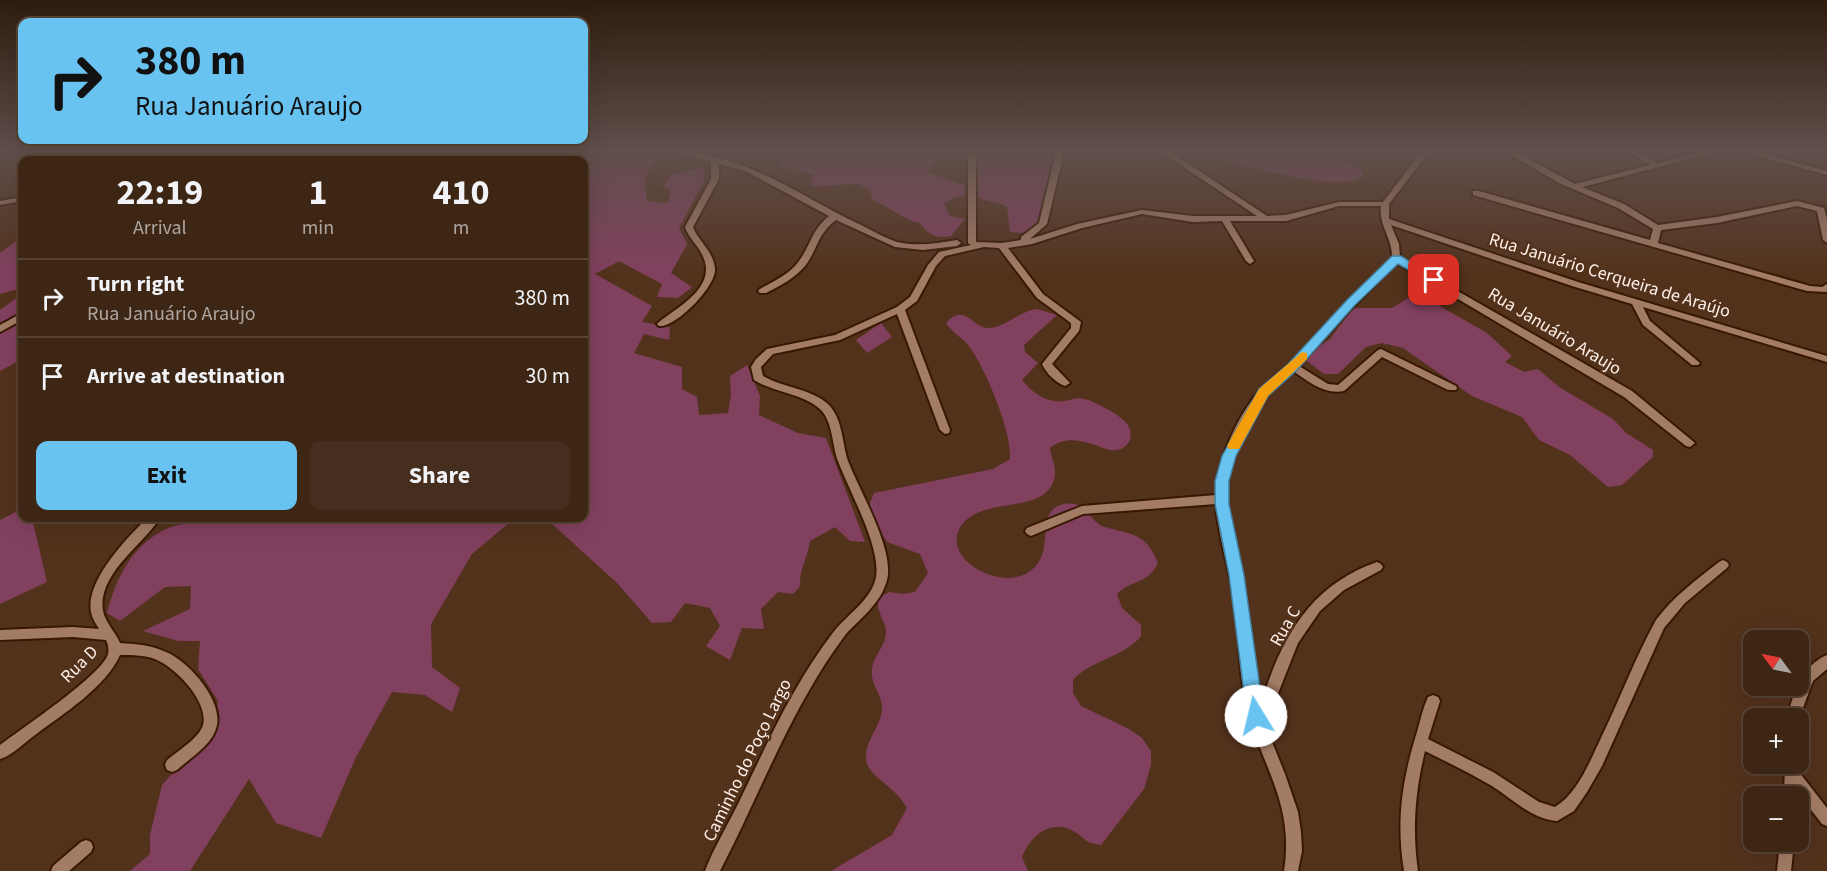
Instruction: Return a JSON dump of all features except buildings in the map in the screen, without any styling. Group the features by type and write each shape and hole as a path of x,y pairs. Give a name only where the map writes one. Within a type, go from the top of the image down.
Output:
{"street":[{"path":"662,324 707,286 709,260 689,227 708,193"},
{"path":"792,193 885,240 909,247 1016,244 1142,212 1192,219 1265,218 1292,217 1347,203 1385,204"},
{"path":"974,193 976,244"},
{"path":"1016,244 1041,229 1051,193"},
{"path":"1227,193 1265,218"},
{"path":"1291,871 1295,856 1293,824 1286,794 1256,716 1242,609 1222,499 1222,481 1229,456 1263,393 1293,367 1351,302 1396,258 1397,247 1382,212 1394,193"},
{"path":"1476,193 1810,289 1825,290 1827,287"},
{"path":"1590,193 1621,206 1657,228 1737,216 1797,203 1821,210 1827,240"},
{"path":"0,203 18,201"},
{"path":"764,291 794,273 806,257 818,230 835,216"},
{"path":"1224,218 1250,261"},
{"name":"Rua Januário Cerqueira de Araújo","path":"1384,220 1636,302 1827,359"},
{"path":"1653,244 1657,228"},
{"name":"Caminho do Poço Largo","path":"712,871 756,785 777,733 808,676 843,628 879,588 883,576 883,564 875,538 853,488 828,412 803,394 765,383 758,378 756,367 763,355 776,348 837,338 900,309 914,299 932,265 942,254 976,244"},
{"path":"1002,246 1040,296 1076,322 1076,329 1047,364 1049,369 1065,383"},
{"name":"Rua Januário Araujo","path":"1396,258 1628,394 1690,443"},
{"path":"1636,302 1646,323 1695,363"},
{"path":"900,309 945,430"},
{"path":"0,329 18,318"},
{"path":"1293,367 1326,387 1340,389 1381,352 1452,388"},
{"path":"1031,531 1082,510 1222,499"},
{"name":"Rua D","path":"0,753 108,666 114,650 110,635 97,611 102,584 118,560 151,522"},
{"path":"1421,742 1497,781 1542,811 1559,814 1566,811 1582,790 1600,757 1641,658 1660,623 1682,598 1723,565"},
{"name":"Rua C","path":"1262,732 1270,698 1281,670 1296,636 1311,613 1328,595 1377,567"},
{"path":"0,635 73,632 110,635"},
{"path":"114,650 134,649 158,653 176,664 194,682 207,703 212,718 210,728 172,765"},
{"path":"1797,708 1808,677 1827,661"},
{"path":"1411,871 1406,847 1405,806 1433,701"},
{"path":"1796,774 1827,819"},
{"path":"58,871 86,847"},
{"path":"1784,871 1786,852"}],"shaded area":[{"path":"588,193 646,193 647,201 668,203 670,193 698,193 679,228 687,244 671,273 692,287 678,298 657,297 662,284 619,261 595,274 652,306 642,322 670,327 669,340 644,334 634,353 682,367 682,389 697,397 699,415 728,413 731,395 730,376 747,365 760,396 759,415 798,433 826,438 865,542 850,541 835,527 810,541 800,586 793,594 778,592 761,609 764,629 742,628 730,660 706,646 720,626 710,608 685,603 671,622 652,623 617,583 551,523 588,522"},
{"path":"871,193 965,193 965,195 955,197 944,204 950,216 965,219 951,236 941,237 927,231 920,223 911,221 872,199"},
{"path":"977,193 1046,193 1035,229 1025,233 1010,232 1007,207 977,196"},
{"path":"18,240 18,289 0,294 0,253"},
{"path":"1417,293 1487,333 1512,356 1505,362 1524,372 1538,369 1559,387 1613,419 1626,433 1653,450 1653,457 1622,485 1608,487 1570,455 1539,440 1522,417 1472,396 1403,348 1382,343 1366,347 1338,374 1324,374 1307,361 1307,354 1330,339 1353,308 1392,308"},
{"path":"18,297 18,361 0,371 0,310"},
{"path":"1037,309 1057,315 1024,345 1025,352 1038,363 1022,380 1036,393 1047,399 1065,401 1082,398 1108,409 1127,424 1131,436 1126,446 1121,449 1106,449 1070,440 1050,448 1055,475 1050,488 1041,496 1028,501 984,510 971,516 961,526 957,538 959,550 978,570 992,576 1007,578 1022,576 1034,568 1040,560 1050,514 1055,508 1064,504 1078,505 1100,525 1138,537 1149,546 1158,563 1154,570 1144,579 1117,594 1122,608 1141,625 1141,636 1125,649 1089,667 1073,680 1073,693 1081,706 1129,729 1142,738 1151,751 1151,765 1144,789 1101,845 1088,842 1065,828 1049,828 1042,832 1030,843 1022,857 1028,871 831,871 892,835 907,808 903,801 874,774 867,764 866,757 882,711 872,676 873,664 886,633 878,598 889,592 902,594 915,592 928,573 920,554 887,542 867,511 874,493 993,469 1010,459 1007,433 990,384 969,346 946,323 952,317 963,315 982,327 993,328 1030,310"},
{"path":"881,323 892,337 867,353 856,340"},
{"path":"18,511 18,522 33,522 47,582 0,604 0,520"},
{"path":"510,522 472,554 431,624 432,667 460,688 452,712 425,695 392,692 356,757 321,838 276,823 249,779 190,871 130,871 150,854 150,835 162,785 214,728 218,701 198,669 200,641 178,641 143,631 190,609 191,586 165,587 120,621 107,613 123,571 140,547 164,530 188,523"}],"slow traffic":[{"path":"1234,446 1263,393 1302,356"}],"route":[{"path":"1256,716 1244,639 1242,609 1222,504 1222,481 1229,456 1263,393 1293,367 1351,302 1396,258 1434,280"}]}
